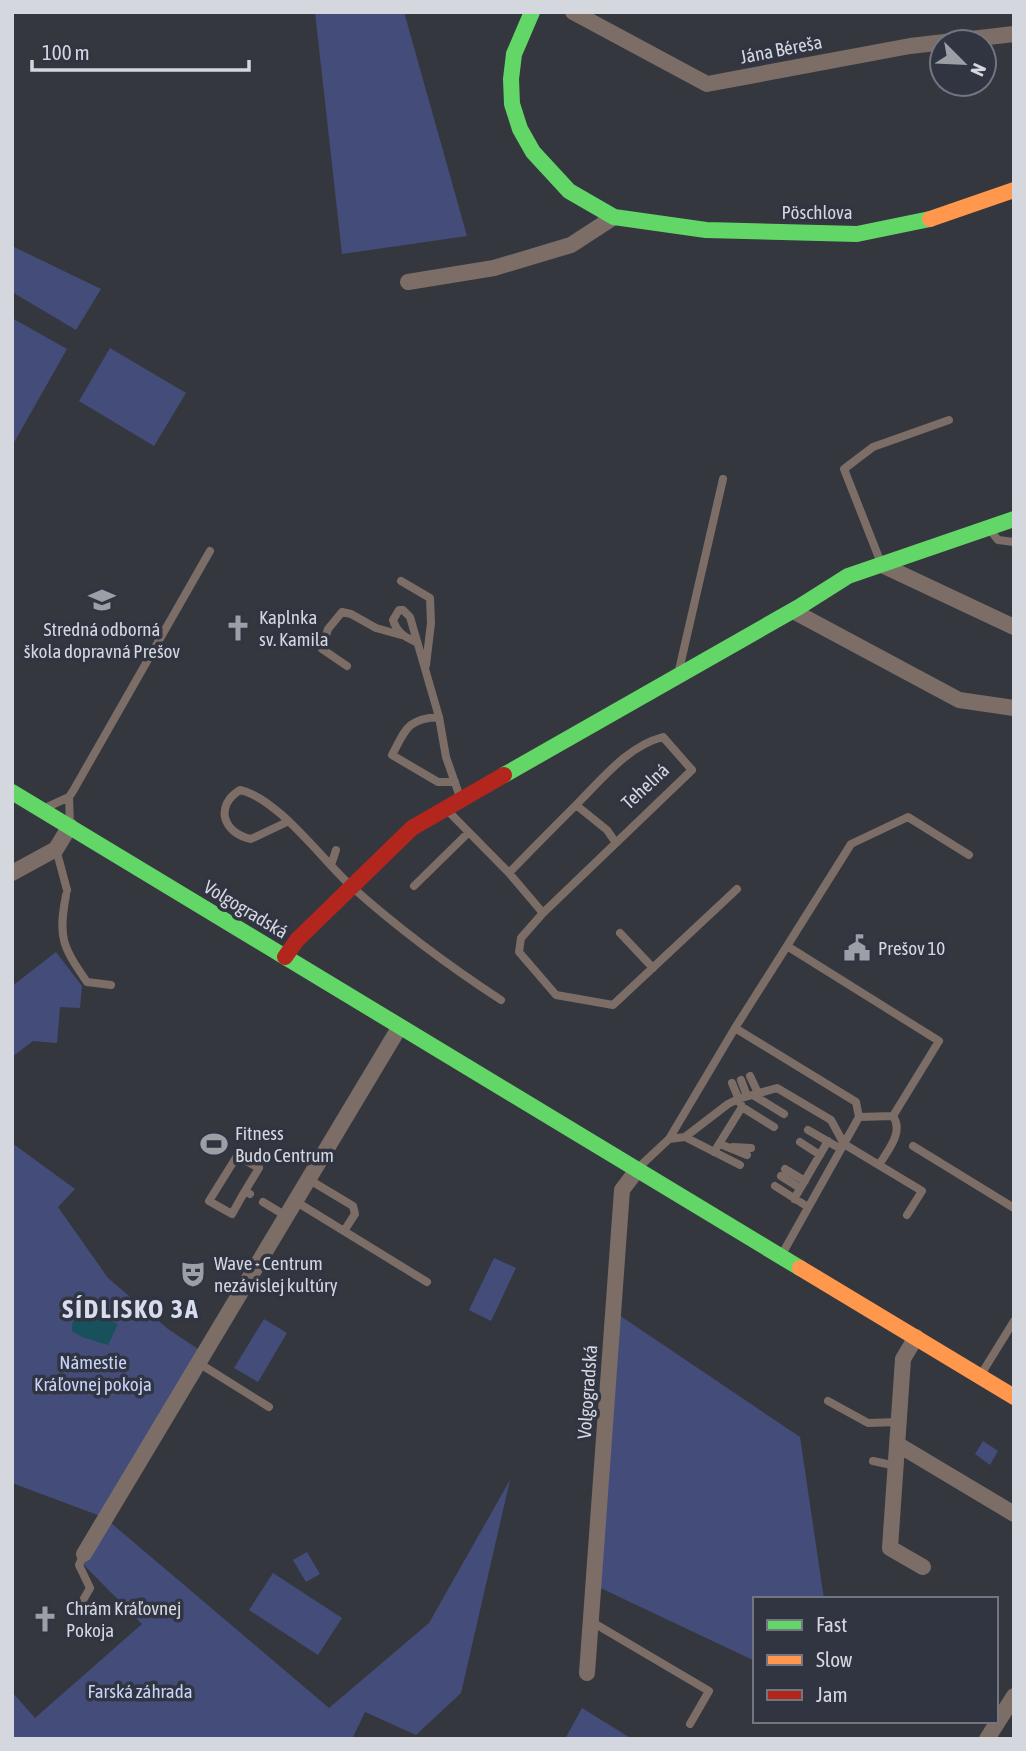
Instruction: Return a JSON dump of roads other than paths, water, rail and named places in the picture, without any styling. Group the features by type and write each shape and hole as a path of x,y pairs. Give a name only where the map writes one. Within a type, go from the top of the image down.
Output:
{"street":[{"name":"Pöschlova","path":"532,12 514,54 511,79 512,104 520,129 533,152 569,191 614,217 706,230 857,234 934,218 1014,190"},
{"name":"Jána Béreša","path":"572,12 707,84 909,46 1014,34"},
{"path":"408,282 494,268 571,245 614,217"},
{"path":"285,957 297,940 412,828 793,611 848,576 1014,519"},
{"path":"882,565 1014,627"},
{"path":"793,611 959,700 1014,708"},
{"name":"Volgogradská","path":"12,792 1014,1397"},
{"path":"12,873 56,849 70,826"},
{"path":"84,1554 399,1028"},
{"name":"Volgogradská","path":"587,1673 622,1190 637,1170"},
{"path":"916,1337 903,1359 890,1548 923,1567"},
{"path":"897,1444 1014,1514"},
{"path":"998,1721 1014,1696"},
{"path":"987,1739 997,1723"}],"lane":[{"path":"882,565 844,469 873,447 949,421"},
{"path":"678,676 723,479"},
{"path":"989,528 998,540 1014,542"},
{"path":"70,826 71,794 210,551"},
{"path":"401,581 430,597 431,623 425,668"},
{"path":"401,635 393,620 399,610 403,610 410,617 439,717 446,757 461,800"},
{"path":"321,645 328,629 342,612 416,642"},
{"path":"301,639 321,645 347,666"},
{"path":"439,717 423,718 410,724 392,755 438,782 455,782"},
{"name":"Tehelná","path":"509,873 617,764 638,747 663,737 692,770 543,912 521,938 519,952 556,995 613,1005 653,968"},
{"path":"287,822 251,839 232,832 226,823 225,813 228,801 240,790 265,802 287,822 352,887 451,968 501,1000"},
{"path":"42,810 71,794"},
{"path":"576,805 607,830 616,842"},
{"path":"446,809 543,912"},
{"name":"Volgogradská","path":"637,1170 669,1139 850,844 908,817 969,855"},
{"path":"414,886 468,833"},
{"path":"56,849 66,892 60,924 63,943 87,982 111,985"},
{"path":"331,865 336,850"},
{"path":"620,933 653,968 737,889"},
{"path":"787,946 939,1041 892,1116"},
{"path":"735,1028 856,1102 859,1117 781,1255"},
{"path":"714,1152 723,1145 747,1098 750,1076"},
{"path":"736,1081 747,1098 774,1127"},
{"path":"669,1139 685,1138 747,1098 777,1088 831,1120 842,1147"},
{"path":"747,1098 784,1114"},
{"path":"859,1117 892,1116"},
{"path":"879,1165 898,1130 897,1122 892,1116"},
{"path":"808,1130 879,1165 922,1191 907,1215"},
{"path":"685,1138 740,1165"},
{"path":"794,1199 828,1141"},
{"path":"800,1142 820,1155"},
{"path":"723,1145 749,1151"},
{"path":"913,1146 1014,1208"},
{"path":"237,1156 258,1168 247,1193 232,1214 209,1201 237,1156"},
{"path":"783,1172 803,1184"},
{"path":"308,1179 353,1206 355,1214 344,1231"},
{"path":"775,1186 808,1207"},
{"path":"295,1200 427,1282"},
{"path":"263,1202 286,1216"},
{"path":"980,1376 1014,1321"},
{"path":"195,1367 270,1407"},
{"path":"828,1401 868,1423 898,1422"},
{"path":"873,1461 896,1466"},
{"path":"78,1609 90,1588 79,1565 84,1554"},
{"path":"592,1622 709,1691 690,1724"}],"place":[{"name":"Stredná odborná škola dopravná Prešov","path":"102,600"},
{"name":"Kaplnka sv. Kamila","path":"238,628"},
{"name":"Prešov 10","path":"857,948"},
{"name":"Fitness Budo Centrum","path":"214,1144"},
{"name":"Wave - Centrum nezávislej kultúry","path":"193,1274"},
{"name":"Chrám Kráľovnej Pokoja","path":"45,1619"}],"district":[{"name":"SÍDLISKO 3A","path":"131,1309"}],"park label":[{"name":"Námestie Kráľovnej pokoja","path":"93,1373"},
{"name":"Farská záhrada","path":"140,1691"}]}
